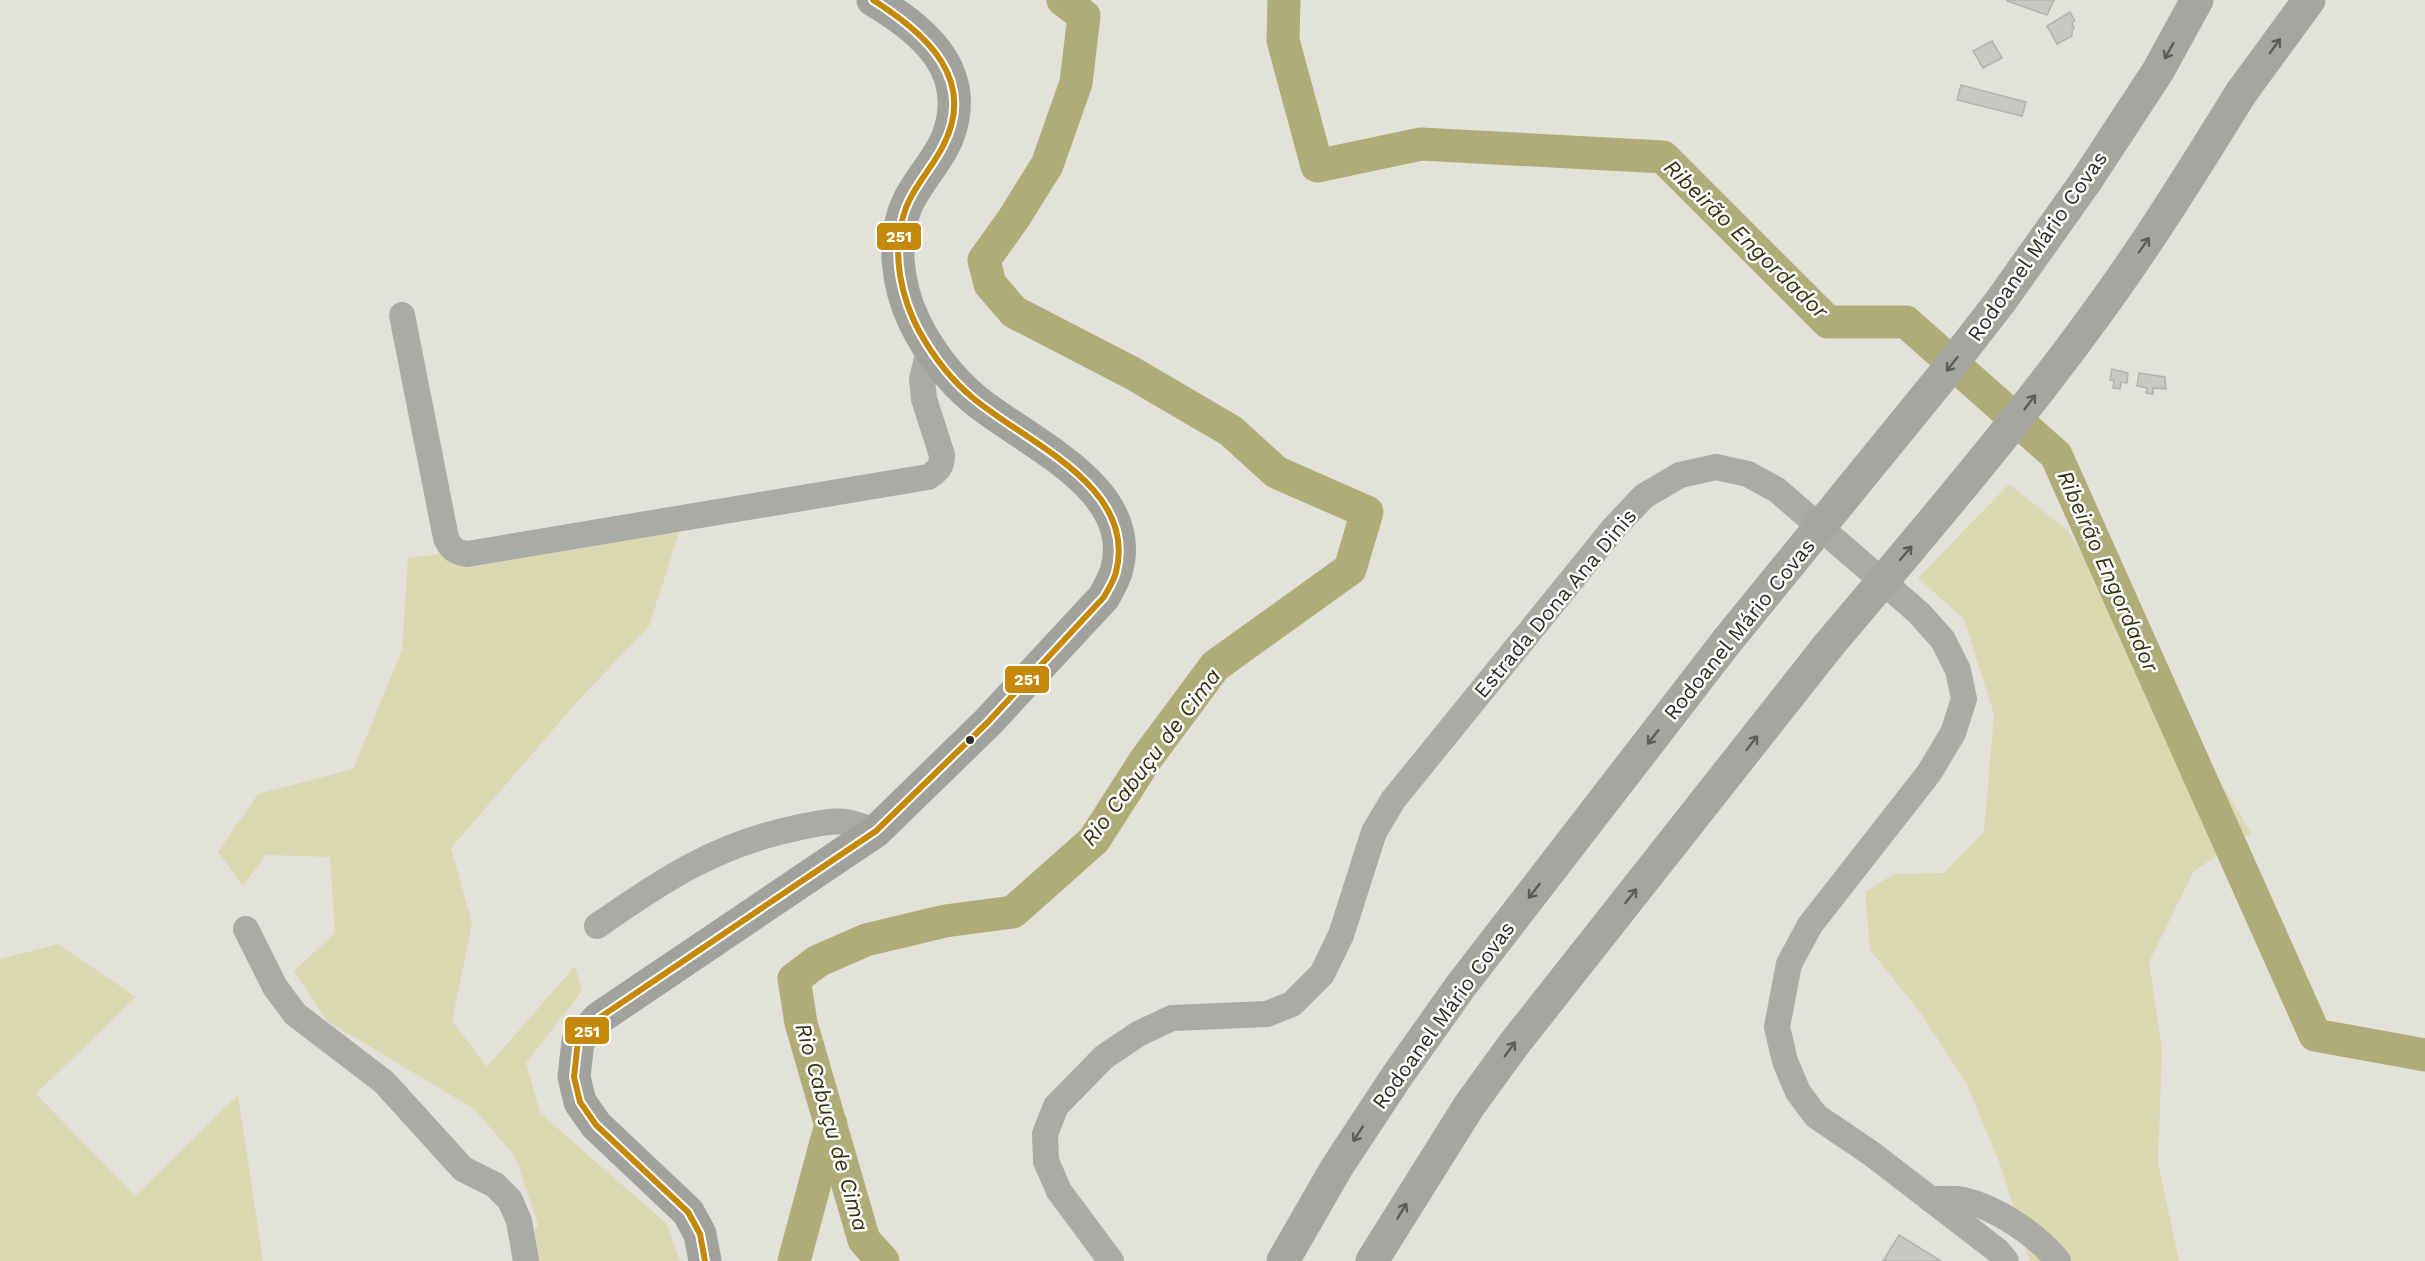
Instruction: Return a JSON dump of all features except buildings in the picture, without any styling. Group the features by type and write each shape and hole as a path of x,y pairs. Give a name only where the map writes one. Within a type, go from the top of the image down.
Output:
{"highway":[{"name":"Rodoanel Mário Covas","path":"1283,1261 1337,1167 1435,1023 1727,641 2000,302 2086,181 2158,71 2197,0"},
{"path":"1372,1261 1451,1133 1514,1044 1828,646 2003,436 2095,316 2170,207 2241,93 2309,0"}],"main road":[{"path":"705,1261 700,1234 688,1212 596,1125 580,1102 574,1077 578,1041 599,1018 876,831 988,722 1104,597 1116,573 1119,546 1115,522 1099,497 1079,473 974,399 952,378 914,320 901,281 896,248 908,203 948,137 954,105 951,76 937,49 893,12 873,0"}],"street":[{"path":"402,315 446,538 450,548 457,553 467,554 928,477 942,464 942,455 924,399 922,380 930,347"},
{"name":"Estrada Dona Ana Dinis","path":"1112,1261 1059,1191 1046,1161 1045,1134 1056,1106 1104,1058 1138,1034 1172,1018 1267,1014 1292,1004 1322,974 1341,935 1374,832 1393,800 1613,529 1644,496 1680,475 1716,468 1748,474 1777,490 1919,613 1943,640 1958,670 1964,699 1953,733 1929,773 1810,925 1788,964 1777,1027 1785,1062 1798,1092 1816,1116 1872,1154 1930,1198 1998,1251 2006,1261"},
{"path":"597,926 648,891 726,848 767,834 805,826 844,822 876,831"},
{"path":"246,929 275,987 295,1014 384,1082 463,1169 495,1185 510,1200 519,1221 526,1261"},
{"path":"1930,1198 1963,1200 1994,1211 2044,1244 2058,1261"}],"shaded area":[{"path":"2009,484 2068,531 2251,833 2194,871 2149,962 2162,1049 2158,1162 2179,1261 2030,1261 2001,1167 1967,1084 1920,1012 1870,950 1865,892 1894,874 1944,873 1984,832 1994,714 1964,619 1918,578"},
{"path":"682,524 649,626 577,702 451,848 472,924 452,1021 487,1067 575,966 582,991 526,1063 540,1113 667,1224 680,1261 519,1261 538,1225 515,1156 474,1109 327,1021 294,971 335,933 330,857 266,855 243,886 218,852 258,794 353,769 402,650 408,558"},
{"path":"58,944 136,997 36,1094 135,1196 238,1095 263,1261 0,1261 0,959"}],"waterway":[{"name":"Rio Cabuçu de Cima","path":"883,1261 864,1240 801,1023 794,979 818,961 866,940 945,921 1013,912 1094,840 1146,759 1215,666 1350,569 1367,512 1276,472 1231,431 1132,373 1014,312 990,284 984,260 1047,165 1076,83 1084,16 1063,0"},
{"name":"Ribeirão Engordador","path":"1284,0 1283,40 1317,166 1421,144 1663,157 1828,322 1906,322 2056,455 2315,1035 2425,1055"},
{"path":"794,1261 831,1124"}],"transit line":[{"name":"251","path":"705,1261 700,1234 688,1212 596,1125 580,1102 574,1077 578,1041 599,1018 876,831 988,722 1104,597 1116,572 1118,542 1110,515 1094,491 1073,470 965,391 936,358 919,331 907,304 898,261 903,217 916,189 943,146 952,122 954,100 950,79 941,60 911,27 873,0"}]}
